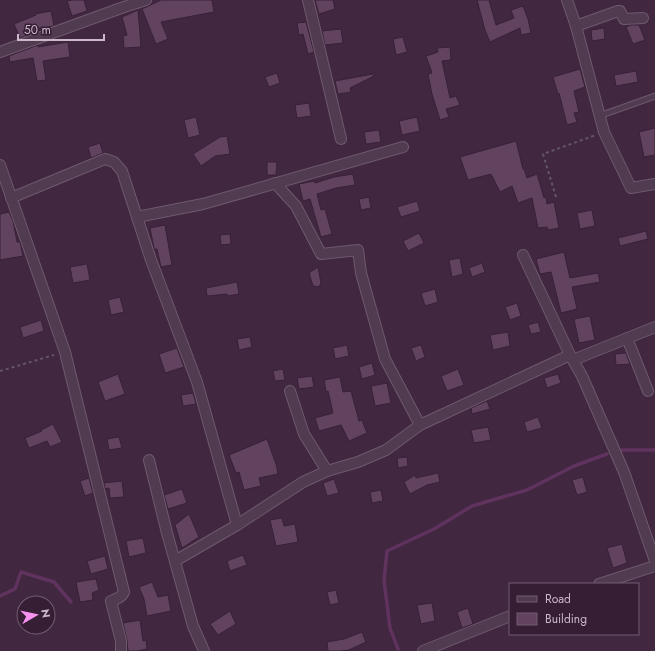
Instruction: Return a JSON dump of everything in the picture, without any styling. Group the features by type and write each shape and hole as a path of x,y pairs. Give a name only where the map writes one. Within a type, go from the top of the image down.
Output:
{"street":[{"path":"0,52 124,6 146,0"},
{"path":"308,0 341,139"},
{"path":"567,0 576,26 604,132 631,188 655,184"},
{"path":"576,26 618,11 620,11 624,19 643,18"},
{"path":"137,217 203,204 403,147"},
{"path":"11,198 105,159 114,162 122,171 151,260 197,382 237,525"},
{"path":"0,166 2,176 65,352 124,592 119,598 111,601 121,641 121,651"},
{"path":"275,184 296,206 322,254 358,250 361,273 385,359 420,425"},
{"path":"523,255 582,376 624,472 655,561"},
{"path":"175,561 237,525 293,488 327,471 358,462 386,450 420,425 572,358 655,327"},
{"path":"628,338 648,391"},
{"path":"290,391 304,434 327,471"},
{"path":"149,460 167,533 193,626 204,651"},
{"path":"602,583 655,566"},
{"path":"424,651 509,616"}],"lane":[{"path":"599,116 655,96"}],"path":[{"path":"556,197 543,154 604,132"},
{"path":"0,371 65,352"}],"building":[{"path":"84,0 87,11 72,16 67,1"},
{"path":"161,0 212,0 214,12 161,22 168,39 156,44 142,9"},
{"path":"315,0 333,0 335,9 319,14"},
{"path":"477,0 489,0 496,25 514,18 511,10 523,6 531,33 521,35 520,28 490,42 485,30"},
{"path":"138,10 141,47 124,48 123,36 127,35 122,17"},
{"path":"51,11 54,26 35,29 35,32 20,38 14,24 36,15 35,14"},
{"path":"306,22 314,52 308,54 303,34 299,35 297,23"},
{"path":"631,25 639,25 645,40 633,44 626,27"},
{"path":"604,28 605,39 592,41 591,30"},
{"path":"341,29 343,43 325,45 322,31"},
{"path":"403,37 407,52 396,55 393,39"},
{"path":"68,42 70,57 43,61 46,80 37,81 33,58 10,62 9,56 38,45 38,47"},
{"path":"450,47 451,60 442,61 450,98 456,96 460,105 446,109 449,117 440,120 432,94 428,74 432,73 426,56 438,52 437,48"},
{"path":"580,69 585,87 574,91 579,112 574,113 577,122 567,125 559,93 558,94 553,77"},
{"path":"636,71 638,82 616,86 614,75"},
{"path":"277,73 280,83 269,87 265,77"},
{"path":"373,74 374,76 350,88 351,92 338,94 335,81"},
{"path":"309,103 311,116 297,118 295,105"},
{"path":"196,117 200,135 188,138 184,120"},
{"path":"417,117 420,131 402,135 399,121"},
{"path":"655,128 655,155 644,157 639,132"},
{"path":"379,130 381,142 366,144 364,132"},
{"path":"227,136 230,154 215,156 201,166 193,154 220,137"},
{"path":"516,141 523,169 527,178 537,174 544,198 546,197 547,204 554,202 559,228 548,230 547,227 538,228 532,198 518,203 512,186 500,192 491,174 468,180 460,157"},
{"path":"100,143 103,153 91,158 88,147"},
{"path":"267,162 277,162 276,175 267,175"},
{"path":"353,174 355,185 336,188 317,194 321,210 325,209 332,234 321,237 310,199 303,201 299,184 314,181 315,183 334,177"},
{"path":"369,197 371,208 361,210 359,199"},
{"path":"417,201 420,211 401,217 397,207"},
{"path":"592,210 595,226 580,229 577,213"},
{"path":"9,212 13,221 17,242 20,242 23,256 0,260 0,214"},
{"path":"165,225 172,265 161,267 157,249 154,249 150,228"},
{"path":"646,231 648,239 620,246 618,238"},
{"path":"419,233 424,243 408,251 403,241"},
{"path":"230,234 231,244 221,245 220,235"},
{"path":"564,252 570,278 598,273 600,282 572,287 577,309 561,313 551,272 540,274 536,259"},
{"path":"460,258 463,274 452,277 449,260"},
{"path":"482,263 485,272 472,277 469,268"},
{"path":"87,264 90,280 73,283 70,267"},
{"path":"318,267 321,283 319,287 313,286 309,273"},
{"path":"237,282 239,294 227,296 227,294 207,296 206,288"},
{"path":"435,289 438,302 425,306 421,293"},
{"path":"120,297 124,312 111,315 108,300"},
{"path":"517,303 521,316 510,320 505,307"},
{"path":"590,316 595,340 579,343 574,319"},
{"path":"41,320 44,331 23,338 20,327"},
{"path":"538,322 541,332 531,334 528,325"},
{"path":"508,332 510,346 493,350 490,335"},
{"path":"250,337 252,347 239,350 237,339"},
{"path":"347,345 349,356 335,359 333,348"},
{"path":"421,345 425,357 416,361 411,348"},
{"path":"177,348 184,367 165,373 159,354"},
{"path":"626,353 630,364 616,365 615,354"},
{"path":"372,363 375,375 362,379 359,367"},
{"path":"283,369 285,380 275,381 273,371"},
{"path":"458,369 464,385 447,391 441,376"},
{"path":"118,374 125,394 105,401 98,382"},
{"path":"558,374 561,383 547,388 544,378"},
{"path":"312,376 314,387 299,389 297,378"},
{"path":"340,377 343,392 351,391 359,421 362,420 367,433 349,441 341,425 319,431 315,418 333,413 328,391 326,392 324,380"},
{"path":"387,383 391,403 375,406 371,386"},
{"path":"193,393 196,404 183,406 181,395"},
{"path":"487,401 490,409 472,414 471,408"},
{"path":"538,417 542,428 527,432 524,422"},
{"path":"53,424 62,442 50,447 47,441 29,448 25,438 42,431 41,430"},
{"path":"488,427 491,440 474,443 471,430"},
{"path":"119,437 122,448 109,450 107,439"},
{"path":"267,439 278,474 259,478 261,486 244,490 239,472 236,473 229,455"},
{"path":"407,457 408,466 398,468 397,458"},
{"path":"438,473 440,482 427,485 410,494 404,482 415,475 416,478"},
{"path":"583,477 587,492 577,495 572,480"},
{"path":"89,478 93,493 85,496 80,481"},
{"path":"334,479 339,493 327,496 323,483"},
{"path":"122,481 124,497 110,498 109,488 105,489 104,483"},
{"path":"182,489 187,503 168,509 164,495"},
{"path":"381,490 383,501 372,503 370,492"},
{"path":"189,514 199,537 182,548 175,525"},
{"path":"282,518 284,526 295,524 298,542 276,546 270,520"},
{"path":"143,538 146,553 129,557 126,541"},
{"path":"622,544 627,563 613,568 607,548"},
{"path":"243,555 247,565 230,571 227,561"},
{"path":"105,556 108,569 91,574 87,561"},
{"path":"96,579 99,590 92,593 93,600 80,602 76,582"},
{"path":"152,582 158,597 168,595 171,611 147,616 144,599 139,587"},
{"path":"336,590 339,603 330,605 327,592"},
{"path":"432,603 435,621 421,624 417,605"},
{"path":"468,608 473,624 462,628 457,612"},
{"path":"230,611 236,624 218,635 210,624"},
{"path":"140,620 143,641 146,640 147,649 128,651 123,623"},
{"path":"362,632 366,642 349,650 328,651 327,642 344,639"}],"waterway":[{"path":"622,450 655,450"},
{"path":"398,649 390,628 384,580 387,551 434,529 472,506 527,490 574,466 607,454"},
{"path":"0,596 15,589 21,572 54,582 71,602"}]}
